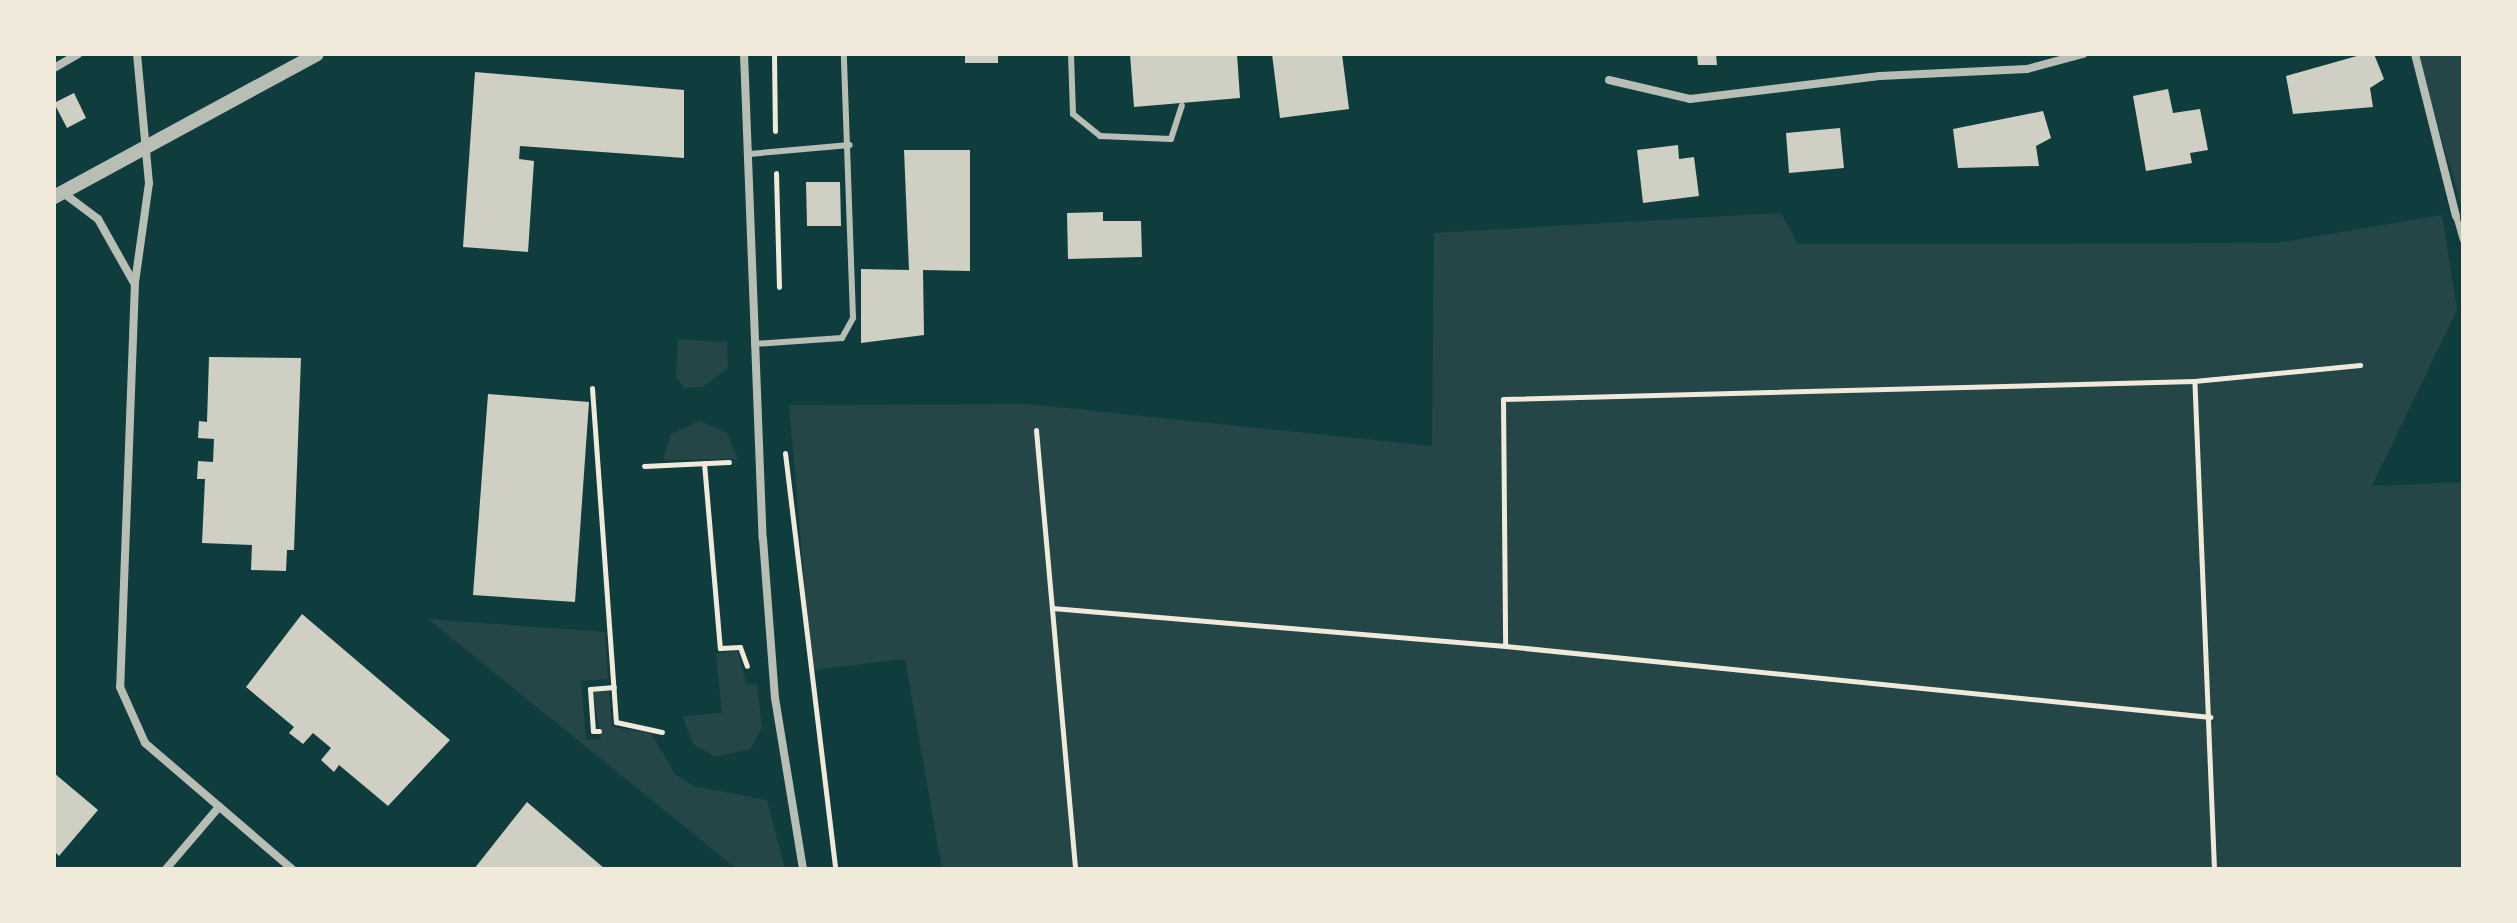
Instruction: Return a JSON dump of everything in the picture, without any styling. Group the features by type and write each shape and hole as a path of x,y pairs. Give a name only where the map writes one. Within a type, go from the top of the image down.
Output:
{"street":[{"path":"54,68 78,54"},
{"path":"137,54 149,183 135,283 120,687 145,743 292,869"},
{"path":"135,283 98,219 58,194 317,54"},
{"path":"744,54 754,344 775,698 803,869"},
{"path":"1609,80 1690,99 1880,76 2027,69 2083,54"},
{"path":"2415,54 2456,216"},
{"path":"166,869 219,807"}],"lane":[{"path":"754,344 842,338 853,318 850,145 844,54"},
{"path":"1071,54 1073,114 1087,130 1121,141 1171,139 1182,106"},
{"path":"749,154 850,145"},
{"path":"2456,216 2463,240"}],"path":[{"path":"774,54 779,300"},
{"path":"1505,646 1503,399 2194,381 2360,365"},
{"path":"2194,381 2214,869"},
{"path":"592,388 616,722 662,732"},
{"path":"1036,430 1075,869"},
{"path":"784,436 803,666 835,869"},
{"path":"644,466 729,462"},
{"path":"704,463 720,648 740,647 747,670"},
{"path":"1052,608 1505,646 2210,717"},
{"path":"599,731 593,731 590,689 614,687"}],"shaded area":[{"path":"2417,54 2463,54 2463,212"},
{"path":"1781,213 1798,244 2277,243 2442,215 2457,310 2372,486 2463,482 2463,869 942,869 905,659 812,670 789,405 1027,404 1432,446 1434,233"},
{"path":"678,339 727,342 728,368 703,387 684,388 676,377"},
{"path":"700,421 727,433 738,459 663,460 671,434"},
{"path":"428,619 605,632 608,679 581,681 586,740 601,739 593,692 609,690 612,727 651,733 675,774 693,786 767,800 785,869 737,869"},
{"path":"738,651 746,685 757,684 762,728 750,749 716,757 693,744 682,716 722,713 716,654"}],"building":[{"path":"965,54 998,54 998,63 965,63"},
{"path":"1130,54 1237,54 1240,98 1134,107"},
{"path":"1272,54 1342,54 1349,109 1280,118"},
{"path":"1697,54 1716,54 1717,65 1698,65"},
{"path":"2364,54 2374,54 2384,79 2370,88 2373,107 2293,114 2286,76"},
{"path":"475,72 684,90 684,158 520,146 519,159 534,161 528,252 463,247"},
{"path":"2168,89 2173,113 2200,109 2208,150 2190,153 2192,163 2146,171 2133,96"},
{"path":"74,93 86,118 67,128 54,103"},
{"path":"2043,111 2051,138 2036,146 2039,166 1958,168 1953,129"},
{"path":"1840,128 1844,168 1789,173 1786,133"},
{"path":"1678,145 1679,159 1694,157 1699,196 1643,203 1637,150"},
{"path":"904,150 970,150 970,271 923,270 924,335 861,343 861,269 909,270"},
{"path":"806,182 840,182 841,226 807,226"},
{"path":"1103,212 1103,221 1141,221 1142,257 1068,259 1067,213"},
{"path":"209,357 301,358 294,550 287,550 286,571 251,570 252,545 202,543 205,479 197,479 198,461 213,462 214,439 198,438 199,421 207,422"},
{"path":"488,394 589,402 575,602 473,595"},
{"path":"302,614 450,740 388,806 339,765 334,772 321,760 331,748 313,733 303,744 289,733 294,727 246,687"},
{"path":"54,773 98,810 59,856 54,851"},
{"path":"527,802 605,869 474,869"}]}
